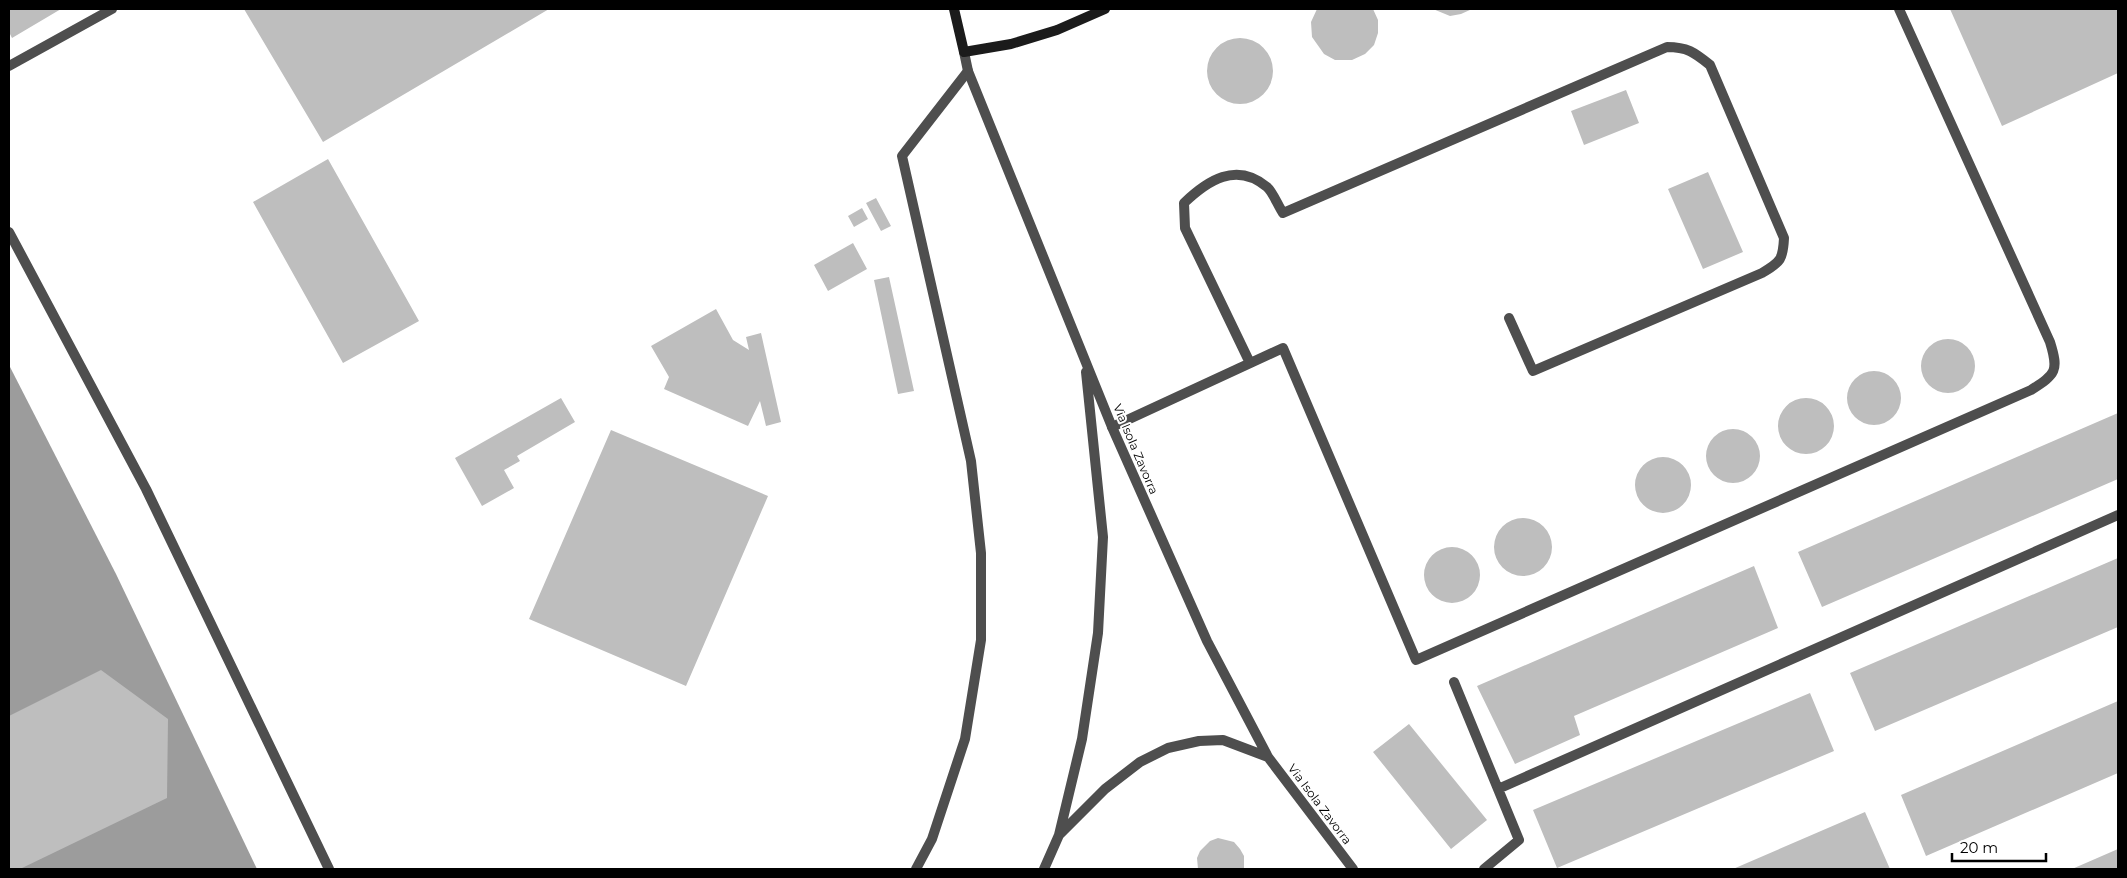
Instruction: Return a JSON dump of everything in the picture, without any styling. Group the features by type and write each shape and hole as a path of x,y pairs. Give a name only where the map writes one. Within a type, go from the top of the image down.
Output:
{"main road":[{"name":"Via Isola Zavorra","path":"954,9 964,52"},
{"path":"964,52 1011,44 1057,30 1105,9"}],"street":[{"path":"9,66 112,9"},
{"path":"1112,427 1283,348 1416,660 2031,390 2050,377 2056,362 2050,342 1900,9"},
{"path":"1250,363 1185,228 1184,203 1202,186 1224,175 1247,176 1267,187 1283,214 1667,47 1683,47 1697,55 1710,65 1784,238 1783,254 1778,264 1533,371 1510,318"},
{"name":"Via Isola Zavorra","path":"964,52 968,71 1112,427 1207,641 1268,756 1353,869"},
{"path":"916,869 932,839 965,739 981,640 981,553 971,461 902,156 968,71"},
{"path":"9,232 146,489 329,869"},
{"path":"1044,869 1058,836 1082,740 1098,633 1103,537 1084,359"},
{"path":"1498,788 2118,515"},
{"path":"1454,682 1519,840 1484,869"},
{"path":"1058,836 1105,789 1140,762 1168,748 1199,741 1223,740 1268,756"}],"shaded area":[{"path":"9,365 116,574 257,869 9,869"}],"building":[{"path":"9,9 61,9 12,38 9,32"},
{"path":"244,9 549,9 323,142"},
{"path":"1317,9 1373,9 1378,20 1378,33 1374,45 1365,54 1352,60 1335,60 1324,54 1312,37 1311,22"},
{"path":"1433,9 1472,9 1450,16"},
{"path":"1950,9 2118,9 2118,73 2002,126"},
{"path":"1240,38 1253,41 1263,48 1270,58 1273,71 1270,84 1263,94 1253,101 1240,104 1227,101 1217,94 1210,84 1207,71 1210,58 1217,48 1227,41"},
{"path":"1626,90 1639,123 1584,145 1571,111"},
{"path":"328,159 419,321 343,363 253,202"},
{"path":"1708,172 1743,252 1703,269 1668,189"},
{"path":"876,198 891,226 881,231 866,203"},
{"path":"862,208 868,219 854,227 848,216"},
{"path":"853,243 867,269 828,291 814,265"},
{"path":"889,277 914,391 898,394 874,280"},
{"path":"716,309 733,340 749,350 746,337 761,333 781,422 766,426 760,401 748,426 664,389 669,377 651,346"},
{"path":"1943,339 1953,339 1963,343 1971,351 1975,366 1971,381 1963,389 1953,393 1943,393 1933,389 1925,381 1921,371 1921,361 1925,351 1933,343"},
{"path":"1869,371 1879,371 1889,375 1897,383 1901,398 1897,413 1889,421 1879,425 1869,425 1859,421 1851,413 1847,403 1847,393 1851,383 1859,375"},
{"path":"561,398 575,422 517,456 520,461 504,470 514,488 482,506 455,458"},
{"path":"1806,398 1817,400 1826,406 1832,415 1834,426 1832,437 1826,446 1817,452 1806,454 1795,452 1786,446 1780,437 1778,426 1780,415 1786,406 1795,400"},
{"path":"2118,413 2118,479 1822,607 1798,552"},
{"path":"1733,429 1743,431 1752,437 1758,446 1760,456 1758,466 1752,475 1743,481 1733,483 1723,481 1714,475 1708,466 1706,456 1708,446 1714,437 1723,431"},
{"path":"611,430 768,496 686,686 529,619"},
{"path":"1663,457 1674,459 1683,465 1689,474 1691,485 1689,496 1683,505 1674,511 1663,513 1652,511 1643,505 1637,496 1635,485 1637,474 1643,465 1652,459"},
{"path":"1523,518 1539,523 1547,531 1552,547 1547,563 1539,571 1523,576 1507,571 1499,563 1494,547 1499,531 1507,523"},
{"path":"1447,547 1457,547 1472,555 1478,564 1480,575 1478,586 1472,595 1457,603 1447,603 1436,598 1429,591 1424,580 1424,570 1429,559 1436,552"},
{"path":"2118,558 2118,627 1875,731 1850,673"},
{"path":"1754,566 1778,628 1574,716 1580,735 1515,764 1477,686"},
{"path":"101,670 168,719 167,798 20,869 9,869 9,716"},
{"path":"1810,693 1834,751 1557,868 1533,810"},
{"path":"2118,701 2118,773 1926,856 1901,795"},
{"path":"1409,724 1487,820 1451,849 1373,752"},
{"path":"1865,812 1890,869 1733,869"},
{"path":"1218,838 1234,842 1240,849 1244,856 1244,869 1198,869 1197,858 1200,851 1210,841"},
{"path":"2118,849 2118,869 2072,869"}]}
